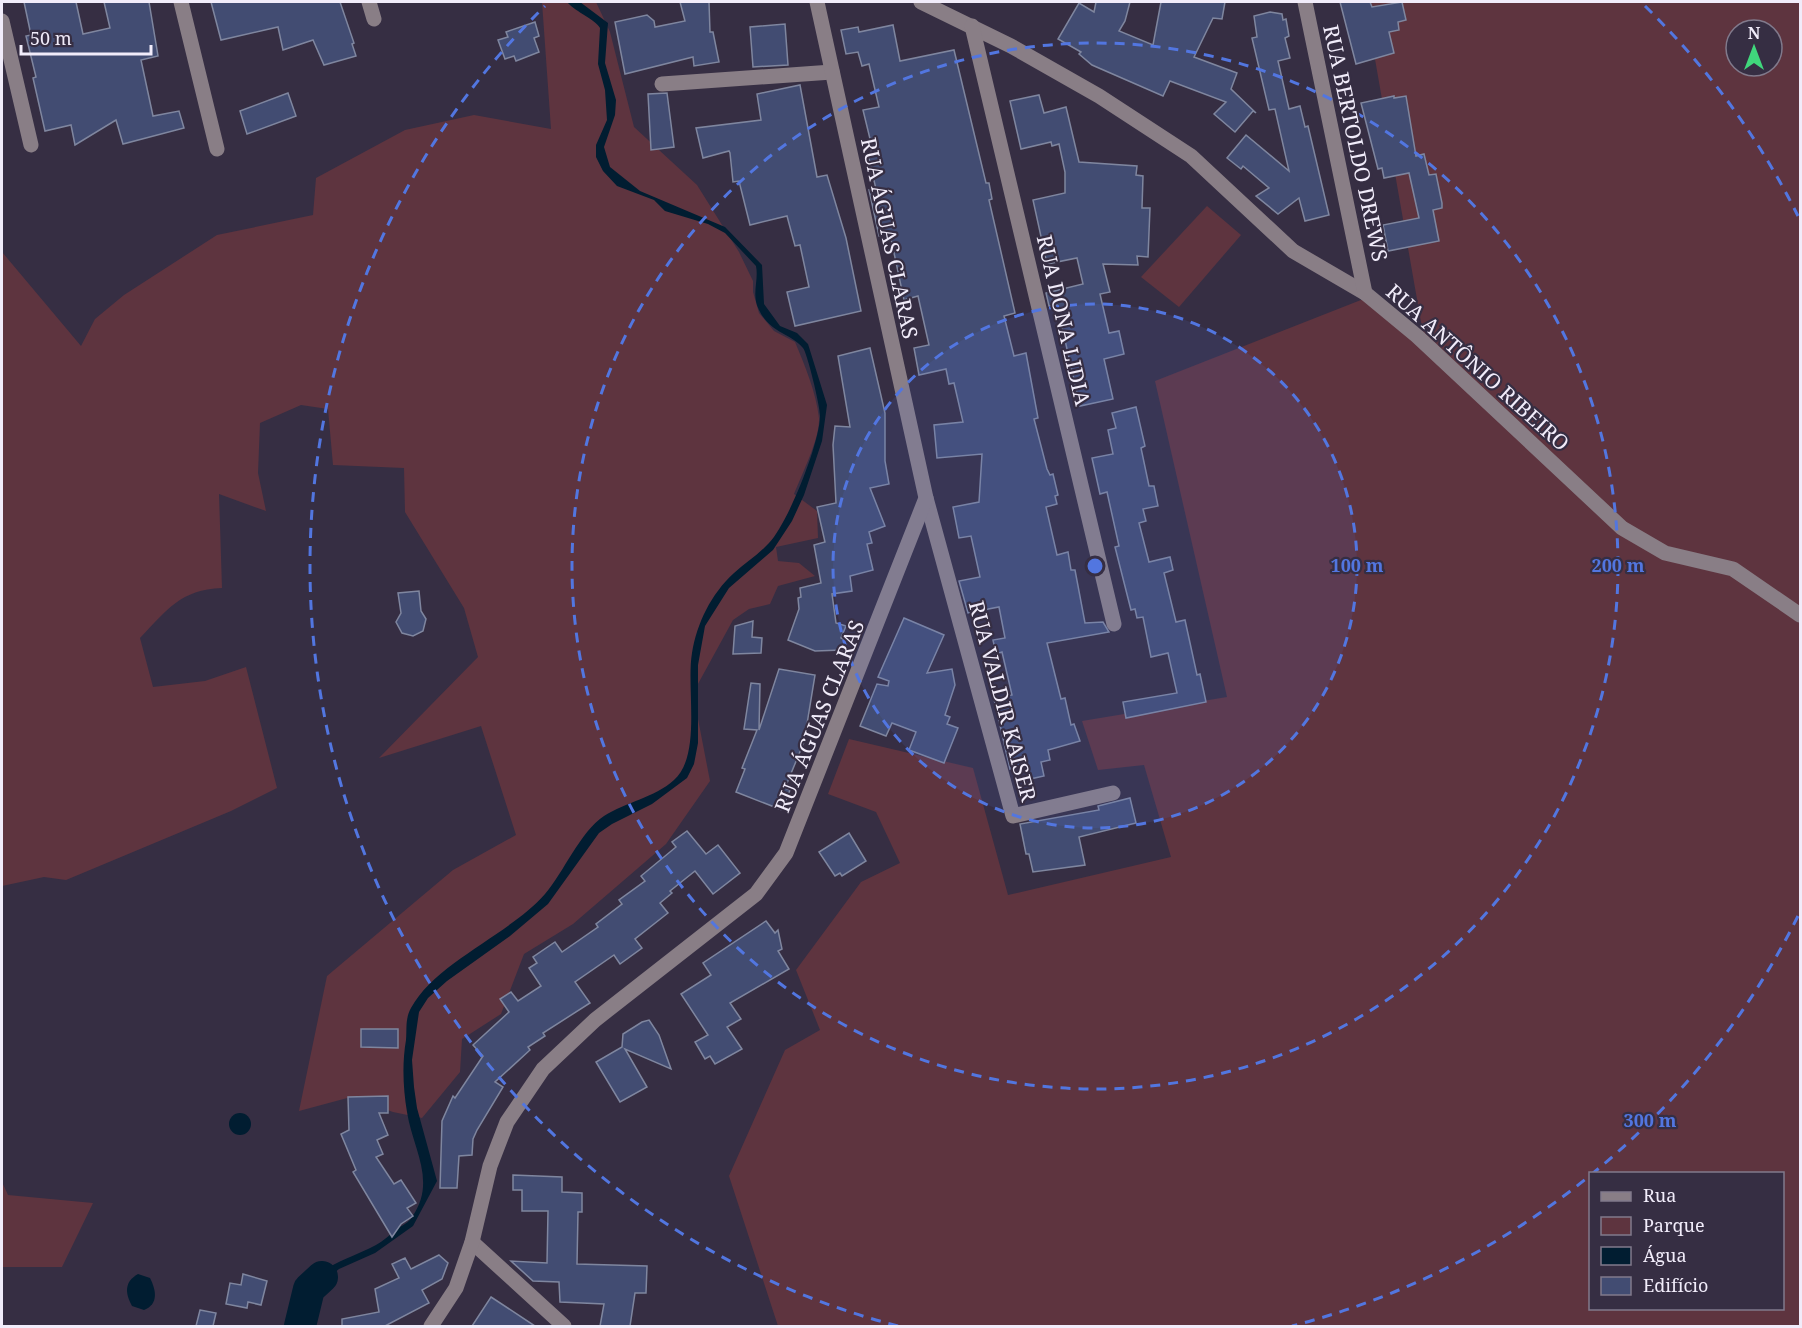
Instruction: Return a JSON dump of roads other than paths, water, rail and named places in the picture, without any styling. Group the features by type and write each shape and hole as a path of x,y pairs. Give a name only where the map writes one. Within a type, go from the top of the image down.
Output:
{"street":[{"path":"181,2 217,149"},
{"path":"369,2 374,19"},
{"name":"RUA ÁGUAS CLARAS","path":"431,1326 456,1288 472,1242 490,1166 507,1122 543,1069 595,1020 756,894 786,854 926,498 817,2"},
{"name":"RUA ANTÔNIO RIBEIRO","path":"921,2 972,26 1099,96 1191,156 1293,251 1365,293 1417,336 1622,528 1665,553 1733,569 1800,615"},
{"name":"RUA BERTOLDO DREWS","path":"1305,2 1365,293"},
{"path":"2,21 31,145"},
{"name":"RUA DONA LIDIA","path":"972,26 1114,624"},
{"path":"662,84 832,72"},
{"name":"RUA VALDIR KAISER","path":"926,498 1012,816 1113,793"},
{"path":"472,1242 564,1326"}],"water":[{"path":"567,2 580,2 608,23 605,63 616,100 615,115 604,147 610,167 640,191 725,227 762,265 764,304 780,326 797,333 808,344 827,405 822,441 804,495 792,521 773,550 729,588 705,626 698,665 698,743 694,764 687,778 652,804 599,833 548,904 510,936 447,981 428,998 419,1012 412,1060 414,1087 417,1108 437,1181 413,1226 375,1253 339,1269 314,1289 306,1315 300,1309 304,1295 319,1275 339,1262 381,1242 411,1219 419,1204 423,1191 423,1178 407,1112 404,1085 407,1024 411,1008 422,992 437,977 512,923 545,894 595,823 613,811 666,786 683,769 690,738 692,653 701,620 718,590 777,533 801,483 818,430 820,417 818,403 805,352 798,343 769,324 759,310 755,293 756,266 725,233 708,224 665,211 654,200 617,186 603,171 596,157 596,145 607,120 605,90 598,64 600,28"},
{"path":"240,1113 248,1116 251,1124 248,1132 240,1135 232,1132 229,1124 232,1116"},
{"path":"138,1274 150,1278 155,1292 152,1304 144,1310 132,1306 127,1292 128,1284"}],"waterway":[{"path":"300,1326 309,1289 322,1277"}]}
